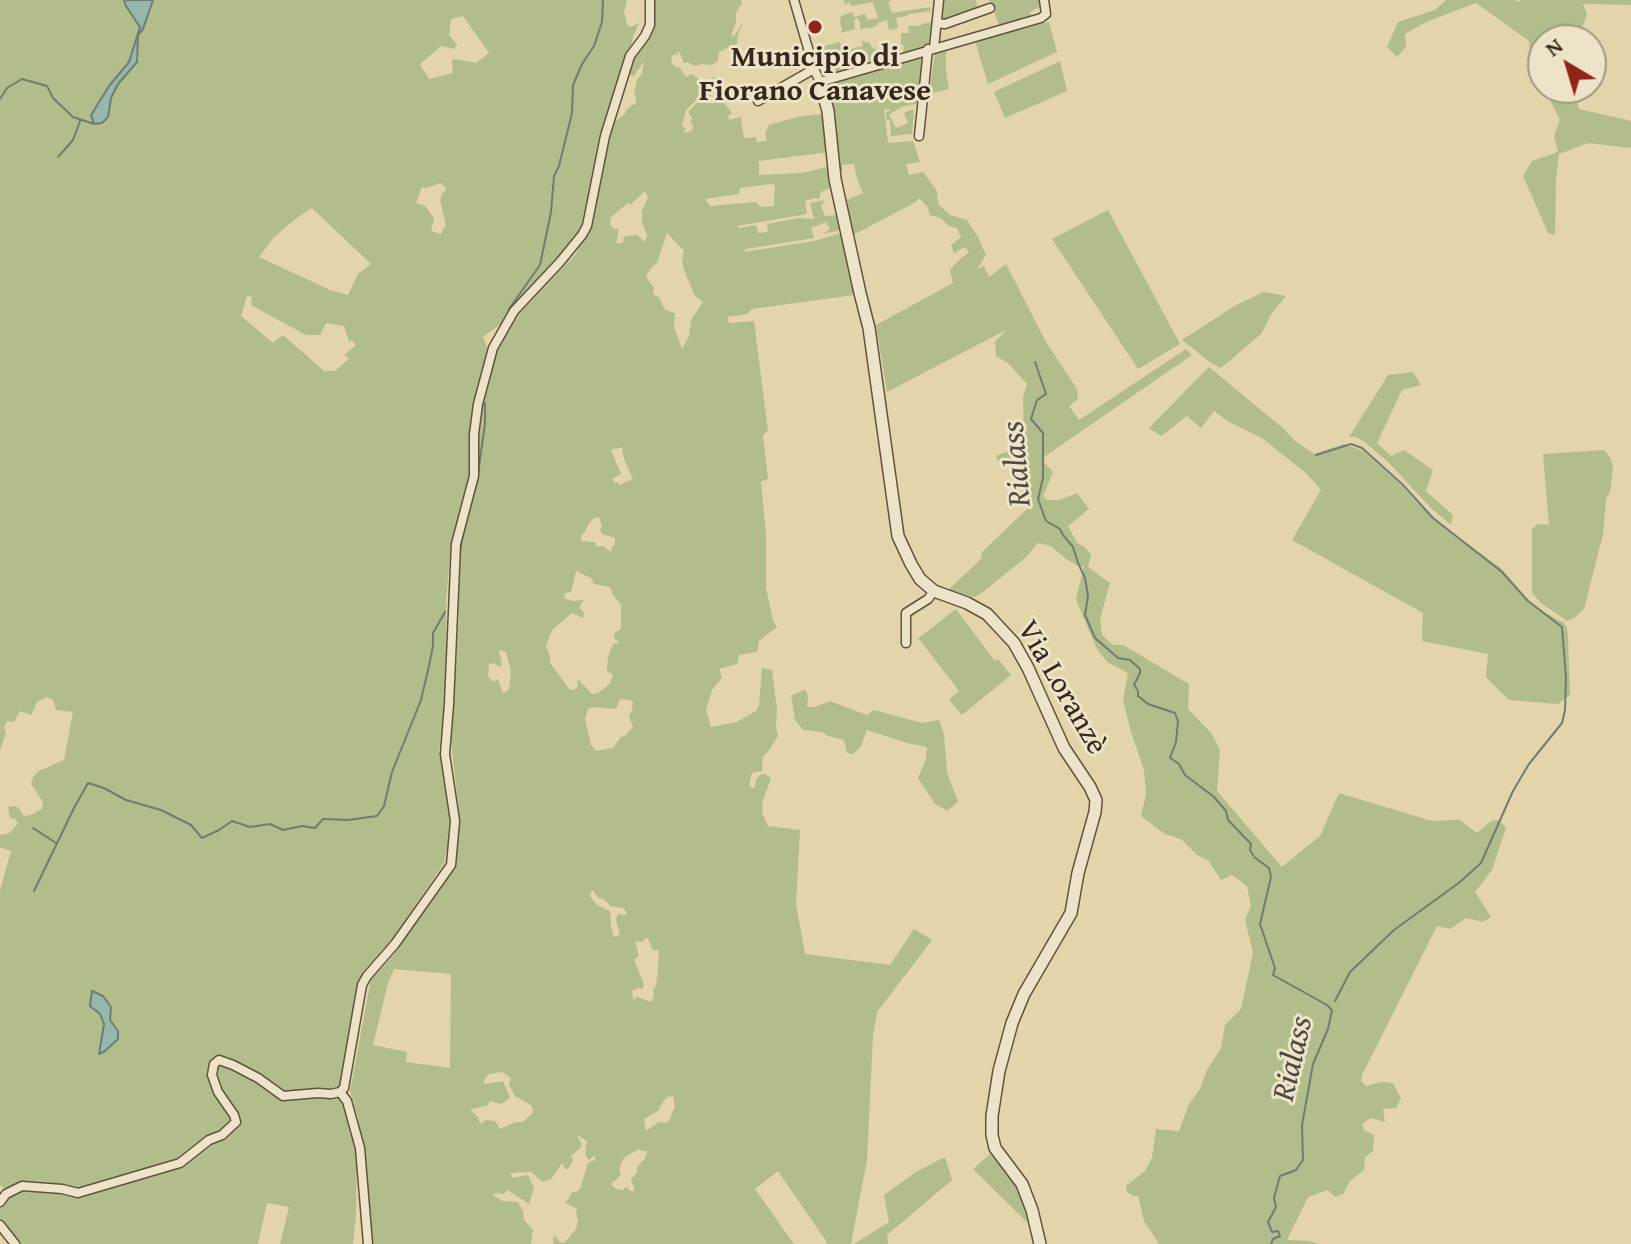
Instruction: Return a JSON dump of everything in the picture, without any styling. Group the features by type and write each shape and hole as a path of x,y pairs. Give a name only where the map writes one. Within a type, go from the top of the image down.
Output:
{"street":[{"path":"2,1195 22,1186 78,1193 180,1163 236,1122 212,1075 214,1064 219,1060 258,1078 283,1096 331,1094 344,1088 362,985 451,865 455,821 445,754 456,544 474,476 478,404 493,348 512,313 560,262 587,226 605,136 630,56 650,25 650,0"},
{"path":"794,0 828,111 835,179 869,328 898,536 920,579 934,591 928,599 906,613 906,643"},
{"path":"919,136 939,0"},
{"path":"820,82 1041,18 1046,14 1044,0"},
{"path":"937,23 945,24 990,8"},
{"path":"758,101 814,69"},
{"name":"Via Loranzè","path":"934,591 987,614 1014,643 1064,748 1096,800 1071,913 1024,994 1012,1023 999,1071 992,1116 995,1148 1022,1184 1040,1244"},
{"path":"340,1092 347,1101 360,1148 368,1244"},
{"path":"0,1225 15,1244"}],"green space":[{"path":"0,0 125,0 140,26 129,62 98,105 108,117 111,98 118,84 137,62 138,35 153,0 627,0 624,12 627,25 631,27 639,23 599,140 585,219 575,238 502,323 483,337 487,347 485,364 468,478 451,544 446,601 447,686 439,750 450,803 448,844 444,863 384,951 365,970 358,984 340,1085 357,1151 353,1244 280,1244 289,1207 267,1203 258,1244 19,1244 0,1222 0,1205 12,1194 0,1185 0,890 11,851 0,847 0,835 10,833 18,823 10,818 8,807 18,807 24,816 42,809 43,802 31,784 33,777 64,760 73,712 56,710 53,700 46,697 37,702 31,715 20,711 14,722 7,721 0,750","holes":["463,16 489,53 476,63 452,60 453,73 429,79 420,64 441,46 454,49 457,45 449,35 451,19","441,183 447,189 440,200 446,225 441,234 431,231 434,218 425,206 416,203 422,187","312,208 371,264 358,274 348,295 330,290 259,257 274,237","247,296 252,297 251,305 306,335 320,335 326,323 344,326 349,342 352,340 356,345 344,355 349,359 335,371 324,371 283,335 273,343 241,316"]},
{"path":"651,0 741,0 742,3 736,13 731,35 734,36 743,23 737,44 719,52 718,61 712,65 694,66 684,63 677,51 678,56 672,56 671,63 679,67 686,77 691,74 701,80 715,77 717,81 704,85 686,110 682,125 686,129 683,133 692,131 692,118 688,112 712,88 713,93 707,102 713,104 719,98 723,101 732,113 728,116 729,120 742,117 744,138 756,137 757,142 767,141 765,133 769,125 801,116 825,114 829,152 759,161 759,175 802,173 827,167 831,187 821,192 819,199 805,201 807,214 737,226 756,225 758,233 768,232 767,224 798,218 814,219 810,203 825,200 821,206 825,216 838,215 841,230 823,234 830,229 826,222 811,228 814,238 746,249 744,252 814,241 842,233 854,295 752,309 747,314 728,317 729,323 754,321 768,431 763,435 768,479 761,482 766,534 766,588 777,627 759,641 757,652 739,655 737,664 719,669 722,678 712,690 706,710 711,727 737,722 756,711 762,668 772,670 778,736 763,756 762,771 752,773 749,785 755,787 760,775 771,778 762,813 768,826 800,830 796,904 805,954 890,965 914,929 932,940 877,1012 867,1160 851,1244 828,1244 778,1171 755,1189 794,1244 553,1244 554,1235 561,1243 565,1242 576,1229 577,1209 564,1202 572,1192 580,1189 588,1163 595,1160 595,1155 589,1160 585,1155 587,1141 577,1135 581,1147 571,1156 570,1166 566,1170 562,1163 551,1179 543,1182 531,1172 510,1173 513,1178 528,1175 534,1188 529,1204 508,1190 504,1194 493,1195 502,1201 518,1202 524,1220 533,1230 531,1244 362,1244 369,1207 366,1162 350,1091 371,979 391,958 456,864 460,820 451,741 459,615 455,580 458,545 476,474 479,410 501,340 520,313 576,254 590,223 612,124 636,103 634,94 644,61 634,76 628,75 631,64 650,37 654,10","holes":["775,185 774,206 761,207 756,202 710,206 705,199 739,194 740,188","645,191 648,197 642,211 647,235 645,242 637,235 624,237 623,243 616,243 619,229 614,229 610,224 611,217 628,203 630,205","667,233 684,251 682,262 685,273 695,296 703,302 691,320 689,336 682,349 674,327 675,313 665,310 659,297 653,294 654,288 646,277 657,263","622,447 633,479 619,485 612,479 621,474 611,450","599,517 602,534 615,538 611,552 603,546 596,547 595,542 581,541 588,525","576,571 591,578 594,584 610,587 621,605 621,626 614,637 619,643 613,644 608,656 607,671 613,675 610,684 598,693 592,694 578,679 577,689 570,690 550,663 546,646 552,630 572,613 583,618 584,613 579,607 584,600 564,598 565,593 571,592","499,650 506,652 511,672 509,689 503,694 498,679 493,682 488,676 489,664 499,667 502,665","620,699 633,701 629,716 633,727 613,748 596,751 591,745 585,719 588,709 616,709","592,890 610,906 623,908 627,913 618,914 616,920 620,935 614,937 610,911 597,905 590,896","647,937 653,950 659,950 652,1002 637,997 633,1000 632,991 642,989 644,984 634,960 639,956 635,941 642,942","394,969 451,974 450,1068 406,1062 407,1052 373,1045","502,1072 511,1078 509,1085 515,1096 531,1105 532,1114 523,1122 500,1129 495,1121 486,1120 480,1124 478,1117 470,1110 488,1105 490,1101 501,1104 510,1098 503,1081 485,1084 483,1081 489,1074","673,1096 675,1106 669,1121 659,1122 646,1131 644,1119 659,1110 667,1097","639,1149 647,1151 631,1180 635,1191 627,1187 616,1189 611,1184 621,1175 619,1170 626,1156"]},
{"path":"844,0 892,0 888,2 892,13 930,7 931,11 896,18 898,28 889,30 887,20 871,28 860,29 857,18 854,20 855,29 840,33 841,16 852,12 854,17 865,14 868,20 878,18 873,2 852,6 845,4"},
{"path":"944,0 976,0 978,10 942,21"},
{"path":"989,0 1041,0 1043,5 1030,12 1031,16 999,25"},
{"path":"1446,0 1631,0 1631,5 1583,4 1587,14 1584,24 1527,24 1527,40 1476,3 1426,22 1405,34 1406,47 1397,57 1387,47 1398,22 1435,10"},
{"path":"932,22 928,46 903,52 901,33 909,33 908,26"},
{"path":"1049,22 1057,52 988,84 975,41"},
{"path":"862,41 878,50 881,60 853,67 847,50 863,46"},
{"path":"840,42 848,69 821,77 819,72 828,69 823,57 814,60 810,50"},
{"path":"946,51 949,89 929,94 935,54"},
{"path":"923,57 921,103 901,107 889,115 896,128 908,123 904,113 914,109 912,134 891,136 886,112 892,110 884,109 888,143 913,141 920,162 906,164 909,175 923,172 937,191 938,204 950,215 967,220 986,255 977,269 984,266 989,277 1006,264 1046,342 1077,389 1078,399 1069,406 1079,420 1186,349 1192,355 1041,459 1053,472 1043,496 1047,500 1059,500 1077,493 1089,509 1068,526 1077,543 1091,555 1088,567 1110,583 1100,619 1102,635 1113,645 1123,645 1189,684 1188,709 1211,733 1220,750 1217,791 1282,867 1320,836 1339,793 1432,821 1460,820 1477,833 1491,821 1499,820 1506,828 1492,870 1475,892 1491,917 1483,922 1466,918 1450,929 1437,926 1362,1075 1361,1081 1366,1086 1393,1083 1401,1098 1396,1108 1383,1109 1385,1122 1371,1118 1362,1124 1364,1130 1374,1135 1373,1151 1365,1157 1364,1170 1350,1181 1343,1194 1335,1197 1328,1190 1308,1197 1287,1240 1319,1244 1159,1244 1144,1221 1138,1196 1127,1192 1126,1186 1145,1171 1152,1158 1156,1129 1179,1131 1189,1104 1221,1048 1225,1025 1241,1009 1253,953 1245,920 1251,906 1247,886 1232,875 1221,880 1208,860 1197,855 1181,839 1165,834 1141,816 1146,794 1144,770 1123,700 1128,673 1107,662 1088,628 1076,599 1084,567 1066,559 1051,546 1038,543 1025,558 974,597 948,590 1027,509 1028,506 1019,504 1018,493 1026,489 1016,480 1011,460 999,463 996,456 1013,449 1009,438 1011,434 1024,436 1023,397 1027,384 1008,363 996,356 995,342 1006,330 887,392 876,325 953,283 950,270 969,252 965,247 954,253 951,245 961,237 957,228 930,215 919,198 853,235 847,200 863,193 854,164 842,165 843,170 838,171 823,84"},
{"path":"1060,61 1067,91 1005,118 994,92"},
{"path":"1552,104 1578,104 1579,109 1631,121 1631,148 1588,143 1559,154 1555,235 1548,233 1523,176 1532,161 1558,152 1554,136 1560,120"},
{"path":"1108,210 1180,344 1138,369 1052,239"},
{"path":"1264,292 1286,296 1261,334 1221,368 1182,340 1236,305"},
{"path":"1209,367 1314,454 1344,444 1363,451 1450,531 1501,568 1533,606 1564,623 1568,637 1570,695 1558,704 1509,700 1486,677 1488,654 1422,641 1423,613 1292,540 1321,490 1307,474 1262,438 1214,411 1201,428 1187,416 1161,436 1149,428"},
{"path":"1413,372 1421,385 1402,390 1377,443 1391,456 1404,450 1433,470 1426,491 1453,515 1451,525 1365,442 1349,437 1388,375"},
{"path":"1604,450 1613,468 1603,534 1584,609 1567,621 1532,593 1532,529 1538,524 1549,525 1543,454"},
{"path":"956,609 995,661 998,659 1011,675 962,715 949,700 959,691 919,639 916,640"},
{"path":"805,689 807,707 830,701 867,715 874,710 922,723 939,720 944,734 947,773 958,802 947,811 935,804 918,778 927,747 867,730 861,746 853,754 847,753 844,740 823,732 803,730 795,720 791,695"},
{"path":"990,1154 1021,1191 1034,1229 973,1169"},
{"path":"945,1157 952,1180 887,1235 888,1244 854,1244 889,1222 884,1195 916,1172"}],"water":[{"path":"124,0 153,0 138,35 137,62 118,84 111,98 108,117 102,123 94,124 91,115 129,62 140,27"},
{"path":"92,991 103,996 111,1007 110,1020 118,1031 118,1039 99,1054 104,1024 100,1014 90,1006"}],"waterway":[{"path":"510,311 540,265 551,212 554,176 572,113 573,85 594,46 602,22 603,0"},
{"path":"0,99 7,88 22,79 47,86 53,98 73,117 94,124"},
{"path":"58,157 73,140 80,121"},
{"name":"Rialass","path":"1035,362 1046,394 1037,400 1031,419 1043,433 1043,478 1038,499 1046,521 1060,529 1073,547 1085,578 1088,596 1085,615 1095,638 1118,658 1130,660 1140,669 1134,685 1138,696 1148,704 1175,713 1178,721 1176,742 1170,758 1226,811 1228,820 1251,844 1253,855"},
{"path":"478,473 485,403"},
{"path":"1316,455 1351,444 1362,448 1402,484 1433,518 1502,572 1528,601 1562,627 1566,678 1562,723 1529,764 1513,791 1481,863 1394,930 1350,972 1335,1001"},
{"path":"459,555 464,530"},
{"path":"34,891 88,783 126,800 161,810 191,825 202,838 232,821 250,827 270,824 283,830 302,826 315,828 323,819 377,816 384,806 392,772 421,700 433,633 445,612"},
{"path":"33,828 56,843"},
{"name":"Rialass","path":"1254,857 1269,868 1271,877 1260,924 1275,968 1273,975 1332,1010 1328,1029 1313,1064 1302,1125 1303,1160 1296,1170 1280,1176 1274,1198 1276,1207 1268,1222 1272,1232 1278,1231 1280,1236 1273,1239 1271,1244"}],"place":[{"name":"Municipio di Fiorano Canavese","path":"815,27"}]}
